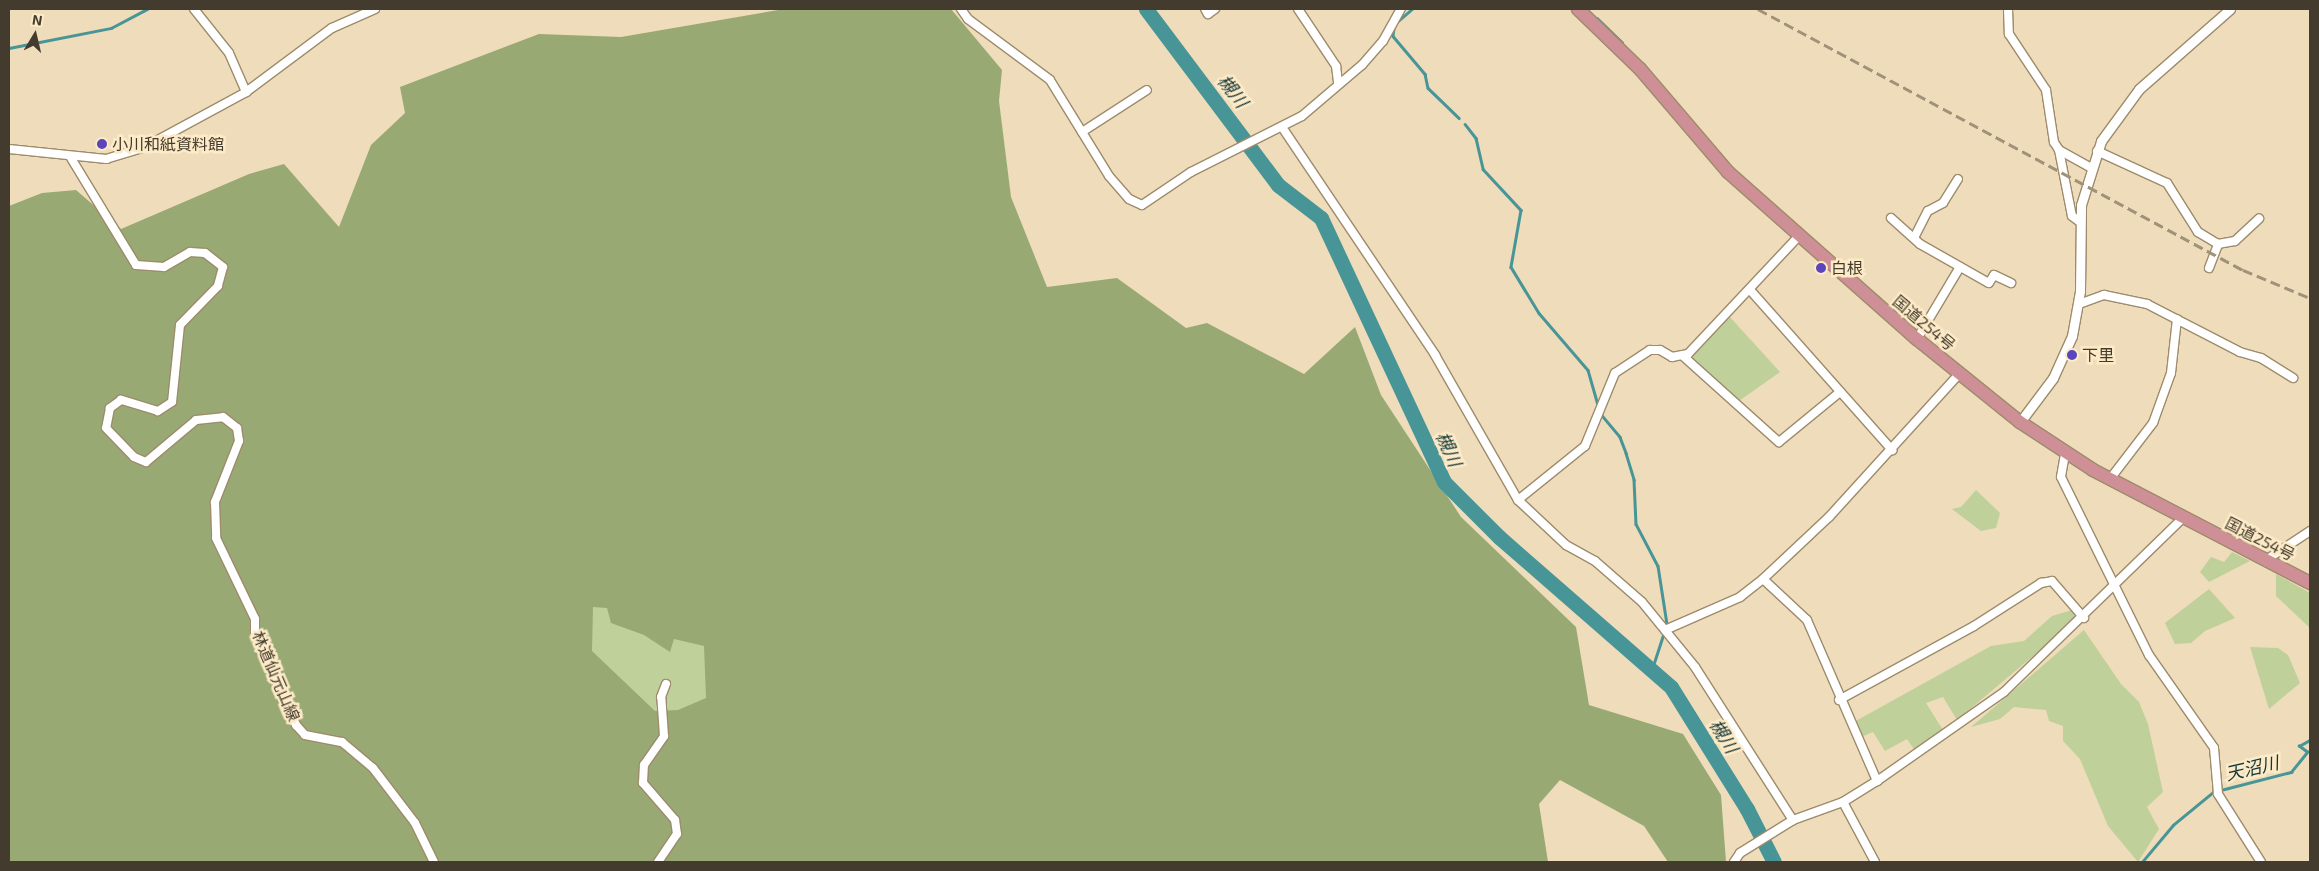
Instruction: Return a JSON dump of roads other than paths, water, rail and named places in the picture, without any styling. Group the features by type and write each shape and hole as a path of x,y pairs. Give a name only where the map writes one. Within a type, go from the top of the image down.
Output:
{"highway":[{"name":"国道254号","path":"1578,9 1640,69 1728,172 1917,339 2020,422 2065,454 2110,479 2310,583"}],"street":[{"path":"194,9 229,53 246,92"},
{"path":"9,150 71,158 106,159 143,148 246,92 332,28 375,9"},
{"path":"961,9 968,19 1050,80 1109,176 1129,199 1142,205 1218,158 1282,127 1318,103 1383,41 1401,9"},
{"path":"1205,9 1208,14 1215,9"},
{"path":"1298,9 1336,66 1338,82"},
{"path":"2008,9 2013,41 2046,90 2070,209 2080,222"},
{"path":"2020,422 2061,363 2078,304 2080,222 2090,167 2097,151 2139,89 2230,9"},
{"path":"1082,132 1147,90"},
{"path":"1282,127 1435,355 1518,500 1566,545 1595,561 1627,587 1665,630 1695,667 1790,822"},
{"path":"2059,150 2090,167"},
{"path":"2097,151 2167,183 2198,232 2218,244 2235,241 2259,219"},
{"name":"林道仙元山線","path":"71,158 136,265 164,267 190,252 205,253 223,267 218,286 180,326 172,402 158,411 121,400 106,418 106,428 134,456 146,462 196,420 212,416 229,418 239,441 215,502 216,538 255,619 255,632 296,725 305,735 342,742 373,768 415,822 434,862"},
{"path":"1915,236 1928,211 1943,203 1958,179"},
{"path":"1891,218 1915,236 1920,244 1989,283 1994,275 2011,283"},
{"path":"1683,356 1751,291 1799,236"},
{"path":"2209,268 2218,244"},
{"path":"1917,339 1960,267"},
{"path":"1751,291 1892,450"},
{"path":"2078,304 2104,295 2147,304 2240,352 2261,358 2293,378"},
{"path":"2110,479 2153,423 2171,373 2177,319"},
{"path":"1518,500 1585,446 1601,402 1615,373 1650,350 1683,356 1779,442 1840,392"},
{"path":"1665,630 1740,596 1763,579 1892,450 1960,373"},
{"path":"2065,454 2061,477 2117,586 2149,655 2214,748 2218,794 2261,862"},
{"path":"1734,862 1742,852 1790,822 1842,802 1877,781 2004,692 2117,586 2183,518"},
{"path":"2266,560 2310,531"},
{"path":"1763,579 1808,620 1839,700 1877,781"},
{"path":"1839,700 1974,626 2041,583 2052,581 2084,618"},
{"path":"658,862 677,834 675,820 643,783 644,765 664,736 662,697 666,684"},
{"path":"1842,802 1875,862"}],"waterway":[{"path":"9,48 111,28 147,9"},
{"name":"槻川","path":"1146,9 1278,185 1321,218 1444,482 1499,537 1671,687 1747,809 1774,862"},
{"path":"1398,21 1412,9"},
{"path":"1597,18 1622,42"},
{"path":"1394,28 1393,36 1425,74 1428,88 1459,118"},
{"path":"1465,124 1476,138 1483,169 1521,210 1511,267 1539,313 1588,370 1599,408"},
{"path":"1600,413 1620,437 1626,453 1634,480 1636,524 1658,566 1667,624"},
{"path":"1652,669 1664,633"},
{"name":"天沼川","path":"2142,862 2173,825 2213,792 2291,772 2307,752 2299,746 2310,740"}],"railway":[{"path":"1758,9 2243,270 2310,298"}],"place":[{"name":"小川和紙資料館","path":"102,144"},
{"name":"白根","path":"1821,268"},
{"name":"下里","path":"2072,355"}]}
